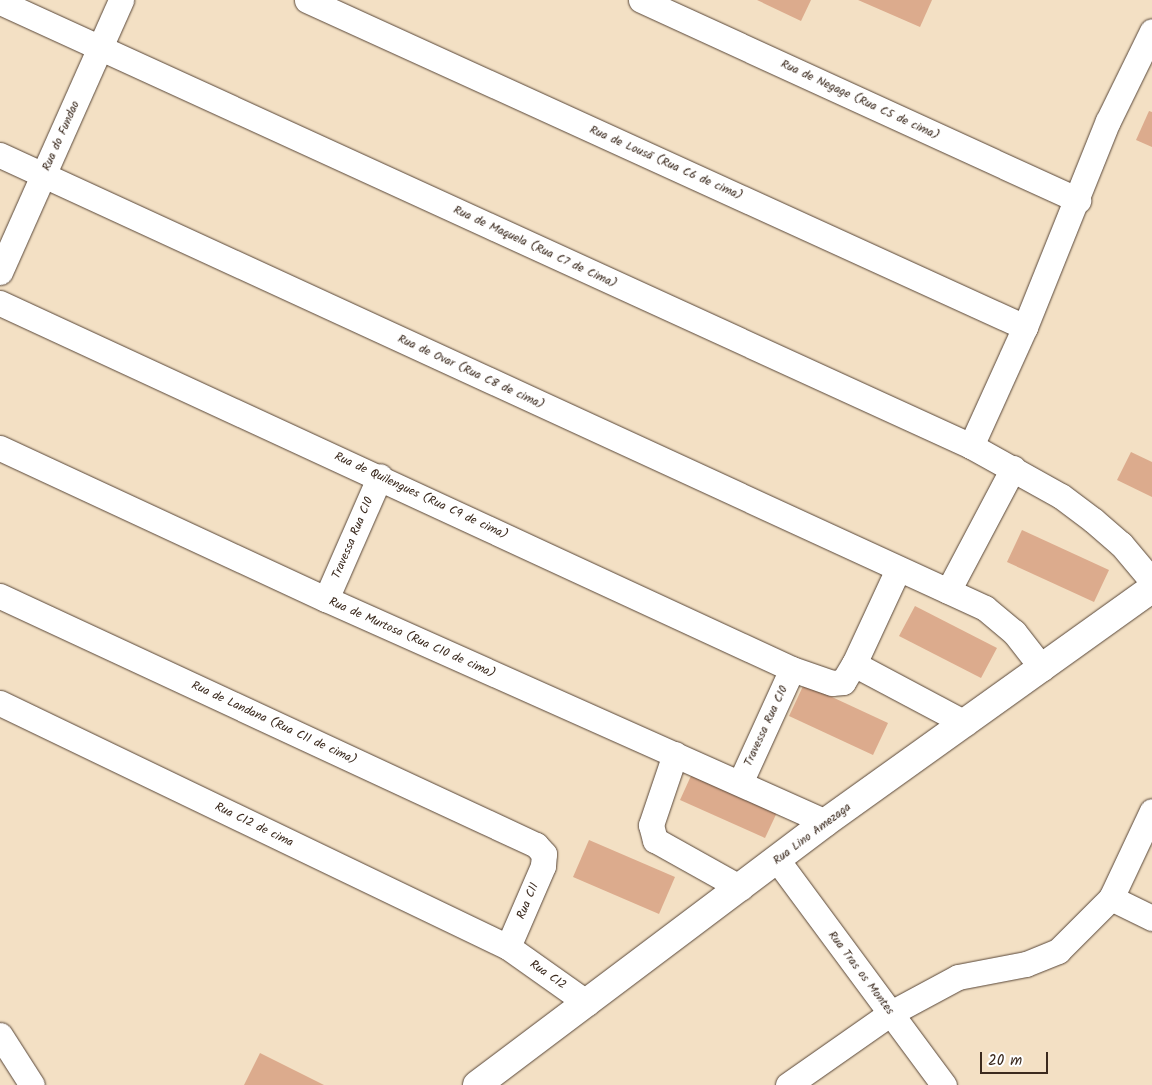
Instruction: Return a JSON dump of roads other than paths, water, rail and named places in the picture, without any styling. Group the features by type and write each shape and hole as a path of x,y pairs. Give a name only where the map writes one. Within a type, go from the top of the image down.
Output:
{"street":[{"name":"Rua do Fundao","path":"0,272 121,0"},
{"name":"Rua de Lousã (Rua C6 de cima)","path":"307,0 1025,327"},
{"name":"Rua de Negage (Rua C5 de cima)","path":"641,0 1078,200"},
{"name":"Rua de Maquela (Rua C7 de Cima)","path":"0,2 971,446 1012,468 1094,520 1122,544 1152,581"},
{"path":"971,446 1025,327 1108,122 1152,31"},
{"name":"Rua de Ovar (Rua C8 de cima)","path":"0,155 894,580 948,591 985,608 1014,632 1042,668"},
{"name":"Rua de Quilengues (Rua C9 de cima)","path":"0,303 380,476 792,669 832,683 848,673 965,723"},
{"name":"Rua de Murtosa (Rua C10 de cima)","path":"0,448 326,600 826,822"},
{"path":"948,591 1012,468"},
{"name":"Travessa Rua C10","path":"326,600 380,476"},
{"path":"848,673 894,580"},
{"name":"Rua Lino Amezaga","path":"477,1085 778,861 826,822 1152,589"},
{"name":"Rua de Landana (Rua C11 de cima)","path":"0,596 536,845 544,854"},
{"name":"Travessa Rua C10","path":"740,783 792,669"},
{"name":"Rua C12 de cima","path":"0,703 508,947"},
{"path":"676,754 651,825 655,840 741,888"},
{"path":"788,1085 892,1013 958,977 1043,959 1058,951 1111,898 1152,811"},
{"name":"Rua C11","path":"508,947 543,866 544,854"},
{"name":"Rua Tras os Montes","path":"778,861 944,1085"},
{"path":"1111,898 1152,918"},
{"name":"Rua C12","path":"508,947 587,1003"},
{"path":"0,1035 32,1085"}]}
